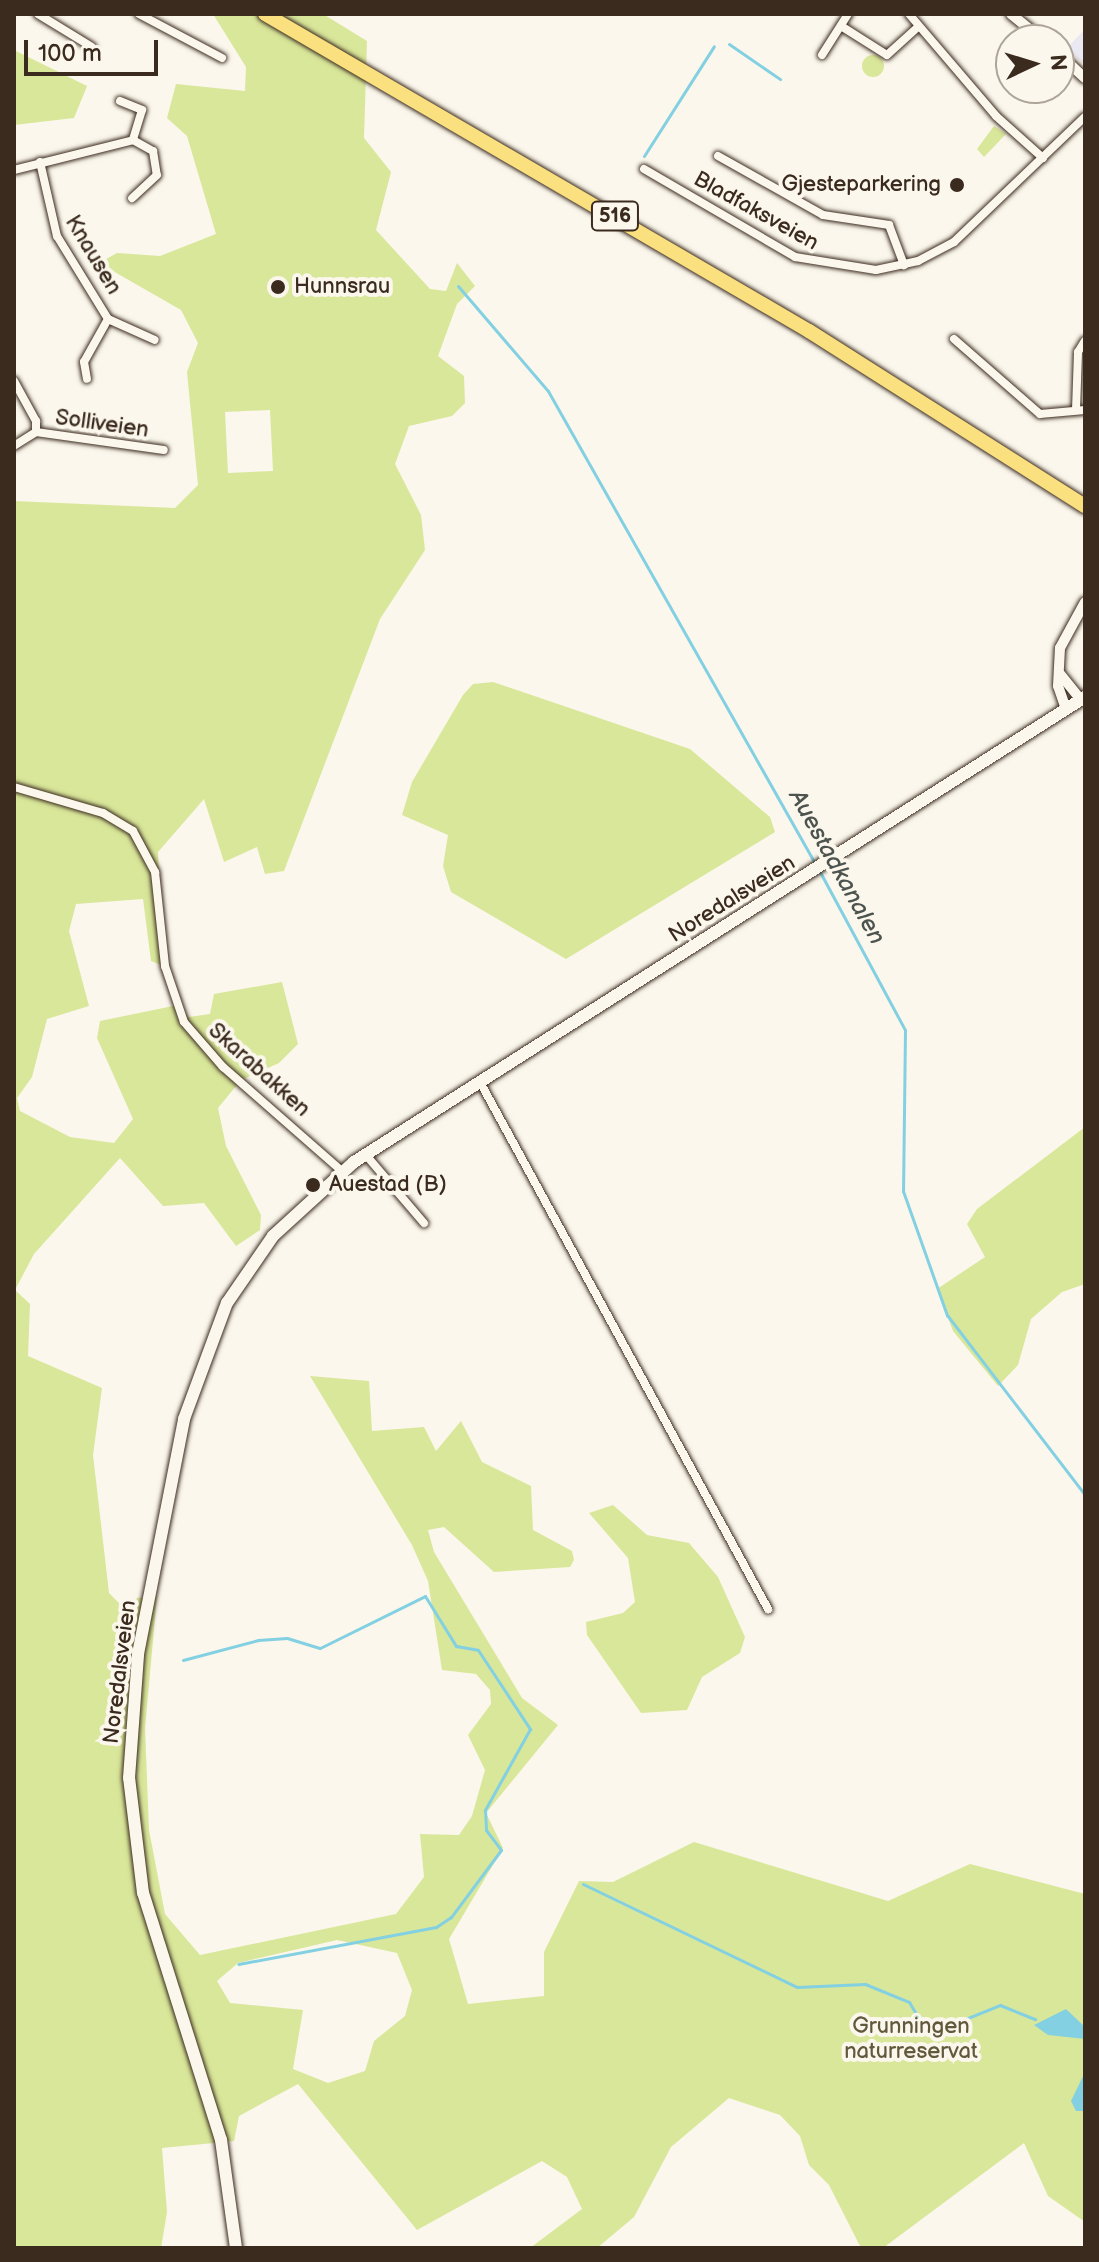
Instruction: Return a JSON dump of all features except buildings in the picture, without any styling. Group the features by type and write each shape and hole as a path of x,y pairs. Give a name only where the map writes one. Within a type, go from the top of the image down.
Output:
{"main road":[{"name":"516","path":"265,14 784,317 1085,506"},
{"name":"Noredalsveien","path":"236,2248 221,2140 139,1876 129,1778 132,1698 184,1419 205,1351 260,1252 342,1171 1083,698"}],"street":[{"path":"38,14 92,47"},
{"path":"139,14 222,58"},
{"path":"822,55 848,14"},
{"path":"909,14 1043,158"},
{"path":"841,26 887,55 919,26"},
{"path":"120,101 142,110 133,140"},
{"name":"Bladfaksveien","path":"644,169 804,261 847,270 904,265 968,232 1085,117"},
{"path":"14,170 133,140 153,151 157,175 132,198"},
{"name":"Bladfaksveien","path":"718,156 823,215 889,225 904,265"},
{"name":"Knausen","path":"40,162 57,236 108,319 155,340"},
{"name":"Knausen","path":"87,379 84,362 108,319"},
{"path":"954,339 1040,414 1081,410 1078,352 1085,341"},
{"name":"Solliveien","path":"14,381 34,412 36,432"},
{"name":"Solliveien","path":"14,446 36,432 164,450"},
{"path":"1066,709 1060,674 1063,636 1085,602"},
{"path":"1060,674 1083,698"},
{"name":"Skarabakken","path":"14,787 103,813 133,831 155,872 165,966 184,1022 223,1067 342,1171"},
{"path":"480,1082 768,1609"},
{"path":"365,1154 424,1223"}],"shaded area":[{"path":"1085,29 1085,65 1075,57 1075,40"}],"green space":[{"name":"Grunningen naturreservat","path":"213,14 323,14 367,41 364,138 391,172 376,230 430,289 446,291 457,263 475,286 457,304 438,356 464,376 465,403 452,416 409,426 395,464 421,515 425,550 380,619 284,871 265,874 257,847 224,862 204,799 158,852 164,966 151,961 143,899 76,904 69,931 89,1006 47,1019 32,1077 17,1098 20,1111 70,1137 114,1143 133,1119 97,1038 100,1021 178,1005 189,1017 210,1014 214,994 282,982 298,1044 279,1063 241,1080 218,1108 226,1146 261,1215 260,1230 236,1246 204,1203 163,1206 120,1158 34,1254 15,1290 30,1304 28,1356 102,1388 93,1455 109,1593 127,1611 137,1598 157,1596 145,1728 149,1830 165,1914 200,1955 396,1914 424,1877 420,1834 459,1835 472,1816 485,1770 468,1735 491,1704 490,1690 476,1674 442,1670 428,1581 412,1545 310,1376 369,1381 372,1431 424,1427 436,1451 461,1421 482,1462 531,1486 533,1530 572,1551 574,1560 570,1567 494,1572 444,1527 428,1530 434,1552 522,1698 558,1725 486,1813 503,1848 449,1939 468,2004 544,1996 544,1952 579,1881 613,1882 694,1842 888,1901 970,1864 1085,1894 1085,2222 1048,2196 1024,2143 883,2248 861,2248 829,2185 809,2165 800,2136 780,2115 729,2098 671,2147 634,2217 597,2248 530,2248 582,2209 567,2177 542,2161 417,2230 298,2084 239,2116 234,2141 162,2148 167,2212 161,2248 14,2248 14,501 175,508 198,485 187,372 198,343 181,310 99,263 117,253 160,256 216,234 187,136 167,118 176,84 245,91 246,67","holes":["270,410 273,471 228,473 225,412","337,1940 397,1953 412,1990 405,2016 374,2041 365,2071 328,2083 293,2069 303,2010 230,2003 217,1981 238,1963"]},
{"path":"14,50 87,86 74,118 14,125"},
{"path":"873,55 881,58 884,66 881,74 873,77 865,74 862,66 865,58"},
{"path":"994,126 1006,134 984,157 977,149"},
{"path":"493,682 690,749 770,817 775,832 566,959 451,892 443,866 448,835 402,815 412,782 463,695 473,684"},
{"path":"1085,1127 1085,1284 1062,1292 1031,1319 1018,1365 998,1386 953,1331 937,1289 985,1257 967,1224 977,1209"},
{"path":"613,1505 647,1535 689,1543 718,1577 745,1637 740,1653 702,1677 687,1710 641,1713 587,1635 586,1622 623,1613 635,1602 628,1558 589,1513"}],"water":[{"path":"1066,2009 1085,2027 1085,2039 1048,2035 1034,2025"},
{"path":"1085,2072 1085,2111 1076,2111 1071,2101"}],"waterway":[{"path":"729,44 780,79"},
{"path":"644,156 714,46"},
{"name":"Auestadkanalen","path":"458,286 548,391 816,865"},
{"name":"Auestadkanalen","path":"820,872 905,1030 903,1191 947,1315 1085,1495"},
{"path":"183,1660 258,1640 287,1638 320,1648 425,1596 456,1646 478,1650 530,1729 485,1810 486,1830 501,1850 451,1917 436,1927 238,1964"},
{"path":"583,1884 797,1987 865,1984 909,2002 928,2034 1000,2005 1035,2019"}],"place":[{"name":"Gjesteparkering","path":"957,185"},
{"name":"Hunnsrau","path":"278,287"},
{"name":"Auestad (B)","path":"313,1185"}]}
